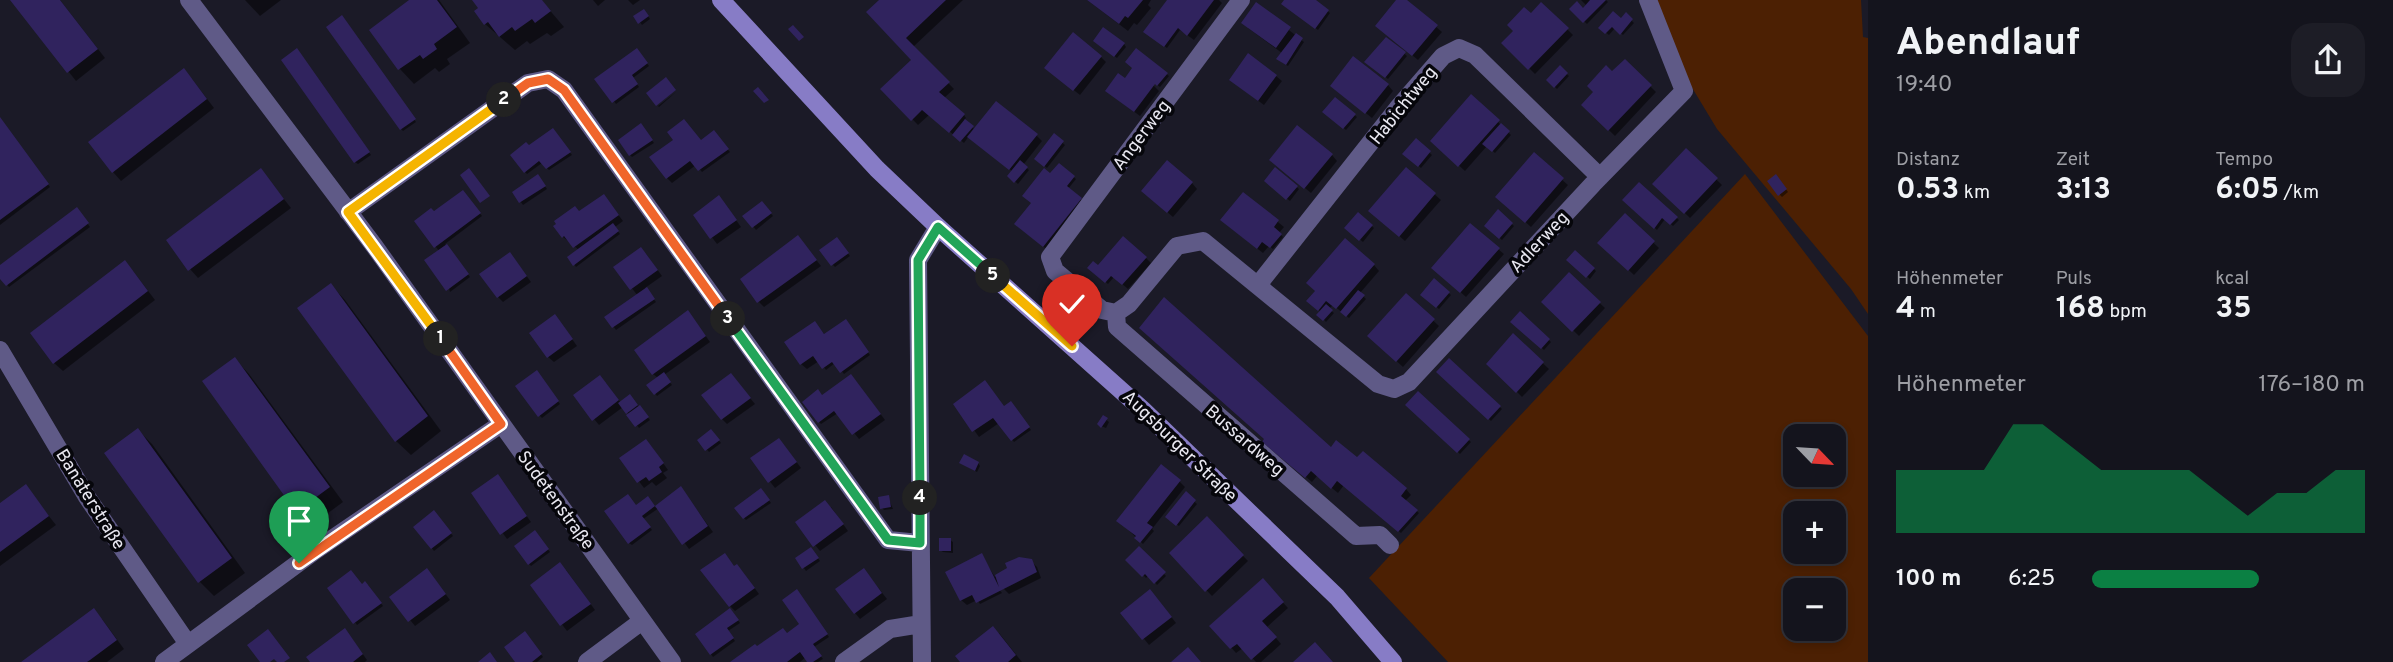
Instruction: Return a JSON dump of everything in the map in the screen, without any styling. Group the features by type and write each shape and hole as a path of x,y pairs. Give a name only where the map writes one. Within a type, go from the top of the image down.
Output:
{"street":[{"name":"Sudetenstraße","path":"189,0 348,212 672,662"},
{"name":"Augsburger Straße","path":"721,0 842,133 938,227 1143,410 1337,597 1394,662"},
{"name":"Angerweg","path":"1116,313 1102,310 1055,271 1050,257 1241,0"},
{"name":"Adlerweg","path":"1258,285 1378,384 1394,389 1409,382 1684,91 1648,0"},
{"name":"Habichtweg","path":"1258,285 1406,99 1443,56 1459,48 1475,55 1600,177"},
{"path":"348,212 528,83 548,79 564,90 888,540 920,543"},
{"path":"922,662 918,260 938,227"},
{"path":"1116,313 1129,304 1177,246 1189,243 1203,241 1258,285"},
{"name":"Bussardweg","path":"1116,313 1117,327 1356,536 1380,535 1390,545"},
{"name":"Banaterstraße","path":"0,350 87,496 188,644"},
{"path":"164,662 316,550 501,424"},
{"path":"587,662 642,621"},
{"path":"844,662 890,629 921,624"}],"shaded area":[{"path":"1657,0 1861,0 1863,37 1868,38 1868,314 1851,289 1717,129 1685,76"},
{"path":"1745,174 1868,336 1868,662 1448,662 1369,578"}],"building":[{"path":"10,0 60,0 98,49 67,73"},
{"path":"409,0 437,0 457,27 434,44 437,49 423,59 420,55 398,70 369,30"},
{"path":"472,0 542,0 551,11 535,23 532,19 515,31 512,27 499,37 488,22 484,25 474,11 478,8"},
{"path":"879,0 946,0 906,38 950,82 939,92 965,114 949,133 922,110 911,121 880,89 911,60 866,12"},
{"path":"1087,0 1143,0 1128,18 1125,16 1119,24"},
{"path":"1167,0 1214,0 1187,36 1178,28 1164,47 1143,32"},
{"path":"1284,0 1316,0 1329,10 1315,29 1281,4"},
{"path":"1396,0 1407,0 1438,25 1412,56 1375,26"},
{"path":"1590,0 1606,0 1583,23 1569,9 1577,1 1583,8"},
{"path":"1256,2 1291,27 1276,48 1241,23"},
{"path":"1541,2 1569,28 1528,70 1501,43 1513,31 1507,25 1524,7 1531,13"},
{"path":"644,9 649,16 638,24 633,16"},
{"path":"1613,11 1621,18 1626,12 1633,19 1620,35 1612,27 1605,34 1598,28"},
{"path":"342,15 416,119 400,130 326,27"},
{"path":"793,25 804,37 799,41 788,29"},
{"path":"1103,27 1125,43 1114,57 1093,41"},
{"path":"1073,32 1102,56 1073,91 1044,68"},
{"path":"1296,33 1303,38 1286,65 1276,59"},
{"path":"1386,37 1406,52 1385,78 1364,62"},
{"path":"297,48 370,152 354,163 281,60"},
{"path":"637,48 648,63 632,75 638,84 612,103 594,79"},
{"path":"1136,48 1168,73 1157,86 1155,84 1134,112 1105,91 1118,73 1125,78 1132,68 1125,62"},
{"path":"1248,53 1277,75 1258,101 1229,80"},
{"path":"1353,56 1389,84 1365,114 1330,86"},
{"path":"1625,59 1652,85 1608,131 1581,105 1593,92 1587,86 1606,65 1612,71"},
{"path":"1560,65 1568,73 1554,88 1546,80"},
{"path":"184,68 207,99 112,173 88,142"},
{"path":"666,77 676,90 656,106 646,93"},
{"path":"758,87 769,100 764,103 753,91"},
{"path":"1471,94 1500,120 1458,167 1430,141"},
{"path":"1335,97 1356,114 1343,129 1322,112"},
{"path":"996,101 1038,134 1009,170 967,137"},
{"path":"0,117 49,184 0,220"},
{"path":"684,119 701,140 714,130 729,149 698,171 690,161 666,179 649,157 673,140 667,132"},
{"path":"965,119 974,126 960,142 952,135"},
{"path":"641,123 653,140 629,156 618,140"},
{"path":"1501,123 1510,131 1492,152 1482,144"},
{"path":"1297,125 1333,154 1304,189 1269,160"},
{"path":"553,128 571,152 546,169 539,161 524,173 510,155 526,142 529,145"},
{"path":"1054,133 1064,141 1044,167 1034,159"},
{"path":"1416,138 1431,151 1418,167 1402,154"},
{"path":"1686,148 1718,178 1684,214 1652,184"},
{"path":"1534,152 1564,178 1525,223 1495,197"},
{"path":"1020,160 1028,167 1014,183 1007,176"},
{"path":"1167,160 1193,182 1167,213 1141,191"},
{"path":"1059,163 1075,176 1067,186 1082,198 1043,247 1014,224 1031,203 1022,196 1044,168 1050,173"},
{"path":"1275,167 1298,186 1286,200 1264,181"},
{"path":"1406,167 1436,193 1399,237 1368,211"},
{"path":"261,168 284,199 188,271 166,240"},
{"path":"469,168 490,196 480,203 460,175"},
{"path":"538,174 546,186 519,203 512,192"},
{"path":"1776,174 1787,189 1778,196 1767,181"},
{"path":"1639,182 1678,217 1670,225 1662,218 1654,229 1622,200"},
{"path":"463,190 481,213 434,248 414,221 431,208 434,211"},
{"path":"1243,192 1279,220 1274,227 1282,234 1270,248 1262,242 1257,249 1220,220"},
{"path":"604,194 619,215 573,248 553,226 556,224 554,221 575,206 579,211"},
{"path":"719,195 737,220 710,239 693,215"},
{"path":"762,201 772,213 752,228 742,216"},
{"path":"77,207 89,223 6,286 0,279 0,265"},
{"path":"1498,209 1513,223 1499,239 1484,226"},
{"path":"1358,212 1373,225 1359,241 1344,228"},
{"path":"1625,213 1655,241 1628,271 1597,243"},
{"path":"613,223 619,231 573,266 567,257"},
{"path":"1470,223 1500,248 1460,293 1431,268"},
{"path":"798,235 817,260 757,303 740,279"},
{"path":"1123,236 1147,257 1122,285 1111,276 1105,283 1087,268 1093,261 1098,265"},
{"path":"837,237 849,253 831,266 819,250"},
{"path":"1345,238 1375,264 1336,309 1326,301 1318,311 1306,301 1315,291 1306,283"},
{"path":"447,244 469,274 446,291 424,260"},
{"path":"641,247 658,270 630,290 613,267"},
{"path":"1575,250 1595,268 1586,278 1566,260"},
{"path":"510,252 527,276 497,298 479,274"},
{"path":"125,260 148,291 53,364 30,333"},
{"path":"1569,272 1601,302 1572,332 1541,302"},
{"path":"1434,278 1450,292 1436,308 1420,295"},
{"path":"331,283 428,416 395,442 297,308"},
{"path":"647,287 655,299 612,328 604,317"},
{"path":"1358,290 1365,295 1346,317 1340,312"},
{"path":"1406,293 1435,319 1396,362 1367,336"},
{"path":"1164,297 1331,447 1336,440 1357,457 1363,451 1407,488 1401,496 1418,510 1398,532 1337,481 1331,489 1311,471 1305,478 1262,442 1264,439 1139,328"},
{"path":"1326,304 1333,310 1323,321 1316,315"},
{"path":"688,310 706,336 652,375 634,350"},
{"path":"1520,311 1550,339 1541,349 1510,322"},
{"path":"555,314 573,339 547,358 529,333"},
{"path":"846,319 869,352 840,373 832,362 822,369 813,356 800,365 784,342 815,321 824,334"},
{"path":"1513,333 1544,362 1516,393 1486,364"},
{"path":"235,357 330,487 296,512 202,381"},
{"path":"1449,358 1501,406 1488,420 1436,372"},
{"path":"537,370 559,401 538,417 515,386"},
{"path":"664,372 671,382 654,395 646,385"},
{"path":"731,373 751,398 721,420 701,395"},
{"path":"851,374 881,414 852,435 834,411 818,423 802,402 818,389 822,395"},
{"path":"600,375 619,400 592,421 573,395"},
{"path":"985,380 1004,406 1011,401 1030,427 1011,441 993,418 972,432 953,404"},
{"path":"1418,391 1470,439 1457,453 1405,405"},
{"path":"630,394 638,405 626,414 618,403"},
{"path":"640,405 649,417 635,427 626,415"},
{"path":"1103,415 1108,418 1101,428 1097,424"},
{"path":"138,428 232,558 198,583 104,453"},
{"path":"711,429 720,440 705,451 697,440"},
{"path":"779,438 797,462 768,483 750,458"},
{"path":"646,439 664,463 659,467 662,472 649,481 646,477 637,483 619,458"},
{"path":"964,454 979,462 975,471 959,463"},
{"path":"1161,464 1181,480 1147,523 1153,527 1140,543 1134,538 1136,536 1116,521"},
{"path":"498,474 527,516 500,535 471,493"},
{"path":"26,484 49,516 0,552 0,503"},
{"path":"681,486 708,526 682,545 655,506"},
{"path":"761,488 770,500 743,519 734,508"},
{"path":"1186,491 1196,500 1176,526 1165,517"},
{"path":"628,494 636,505 648,496 655,506 642,516 651,527 628,544 604,511"},
{"path":"889,495 891,507 880,509 878,497"},
{"path":"825,500 844,524 813,547 795,522"},
{"path":"434,510 452,533 431,549 413,527"},
{"path":"1207,516 1244,555 1205,592 1169,553"},
{"path":"535,530 549,549 528,565 514,546"},
{"path":"939,538 951,538 951,551 939,551"},
{"path":"1139,546 1166,572 1154,584 1145,574 1142,577 1125,560"},
{"path":"811,547 819,558 802,569 795,558"},
{"path":"725,553 755,588 729,607 700,570"},
{"path":"982,553 999,587 995,575 1007,568 1005,563 1019,557 1032,559 1037,572 976,603 972,595 960,601 945,572"},
{"path":"560,562 591,604 560,626 530,585"},
{"path":"427,568 446,594 408,622 389,597"},
{"path":"864,568 882,593 854,614 835,589"},
{"path":"351,570 362,584 365,581 382,603 353,624 327,588"},
{"path":"1263,578 1284,602 1262,621 1277,637 1251,660 1237,644 1230,649 1209,626"},
{"path":"797,589 828,634 813,644 822,656 813,662 807,662 800,652 787,662 730,662 783,628 787,633 799,624 782,600"},
{"path":"1150,589 1172,617 1142,640 1120,613"},
{"path":"94,608 117,640 90,660 21,662"},
{"path":"730,608 739,620 727,628 734,638 710,655 695,634"},
{"path":"993,626 1016,655 1008,662 960,662 955,656"},
{"path":"345,628 363,654 353,662 310,662 306,657"},
{"path":"268,629 290,658 284,662 274,659 260,662 247,645"},
{"path":"525,631 542,654 532,662 515,662 504,647"},
{"path":"1315,642 1333,662 1293,662"},
{"path":"1188,647 1201,662 1171,662"},
{"path":"490,652 497,662 478,662"}],"route":[{"path":"299,563 501,424 348,212 528,83 548,79 564,90 888,540 920,543 918,260 938,227 1072,346"}]}
